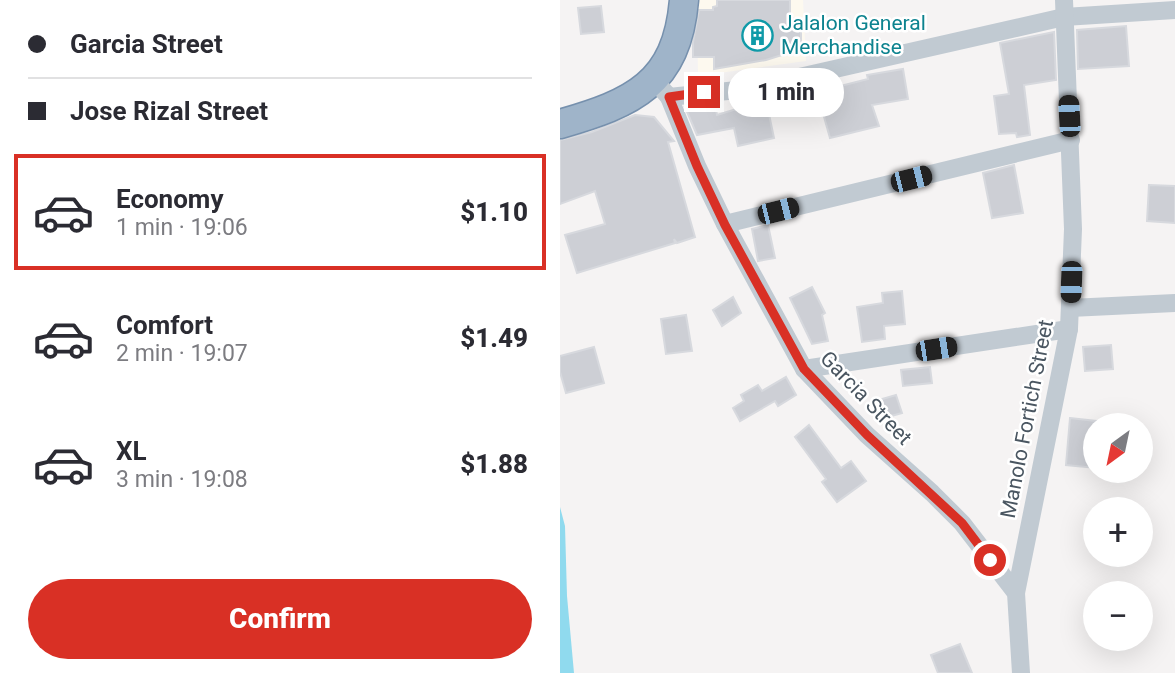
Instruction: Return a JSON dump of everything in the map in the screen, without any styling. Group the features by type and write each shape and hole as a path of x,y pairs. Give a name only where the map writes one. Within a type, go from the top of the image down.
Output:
{"highway":[{"path":"560,124 602,112 662,89 684,0"}],"street":[{"path":"662,89 747,89 1064,8 1175,10"},
{"name":"Manolo Fortich Street","path":"1017,593 1069,329 1073,229 1064,8"},
{"name":"Garcia Street","path":"662,89 725,225 804,369 867,435 962,523 1017,593"},
{"path":"725,225 1071,140"},
{"path":"1070,309 1175,303"},
{"path":"804,369 1069,329"},
{"path":"1017,593 1021,673"}],"shaded area":[{"path":"697,0 803,0 806,61 698,76"}],"water":[{"path":"560,507 565,526 567,596 574,673 560,673"}],"building":[{"path":"717,0 790,0 790,19 801,18 801,49 766,60 714,69 714,57 693,57 699,10 713,10 713,7 717,6"},
{"path":"601,6 604,32 581,34 578,8"},
{"path":"1126,26 1129,66 1078,69 1077,30"},
{"path":"1054,32 1056,80 1024,85 1030,135 1017,137 1016,133 999,134 994,96 1009,94 1000,43"},
{"path":"903,69 908,99 872,105 879,126 830,138 817,92 868,79 867,75"},
{"path":"766,100 774,138 738,146 734,128 697,135 685,107 715,104 717,115"},
{"path":"635,115 654,117 674,141 668,142 695,237 677,243 674,239 675,243 577,273 565,235 605,224 595,191 560,204 560,140 592,132"},
{"path":"1014,165 1023,213 992,218 983,173"},
{"path":"1149,185 1175,186 1175,223 1147,221"},
{"path":"768,225 775,258 758,261 752,229"},
{"path":"812,287 825,313 822,315 828,341 812,344 790,298"},
{"path":"902,291 905,324 884,326 885,339 862,342 857,307 883,303 882,293"},
{"path":"733,297 741,313 722,326 713,310"},
{"path":"686,315 692,351 666,354 661,319"},
{"path":"1111,345 1113,369 1085,371 1083,347"},
{"path":"594,347 604,383 566,393 560,372 560,356"},
{"path":"930,367 932,383 903,386 901,370"},
{"path":"786,377 796,395 778,406 775,401 740,421 733,408 744,401 741,395 758,385 762,391"},
{"path":"896,395 902,413 877,420 872,402"},
{"path":"1070,418 1083,420 1083,467 1066,465"},
{"path":"809,425 841,468 851,461 866,481 837,502 822,482 826,479 795,437"},
{"path":"960,644 972,673 938,673 931,655"}],"place":[{"name":"Jalalon General Merchandise","path":"758,35"}],"route":[{"path":"704,92 669,97 725,225 804,369 867,435 962,523 990,560"}]}
